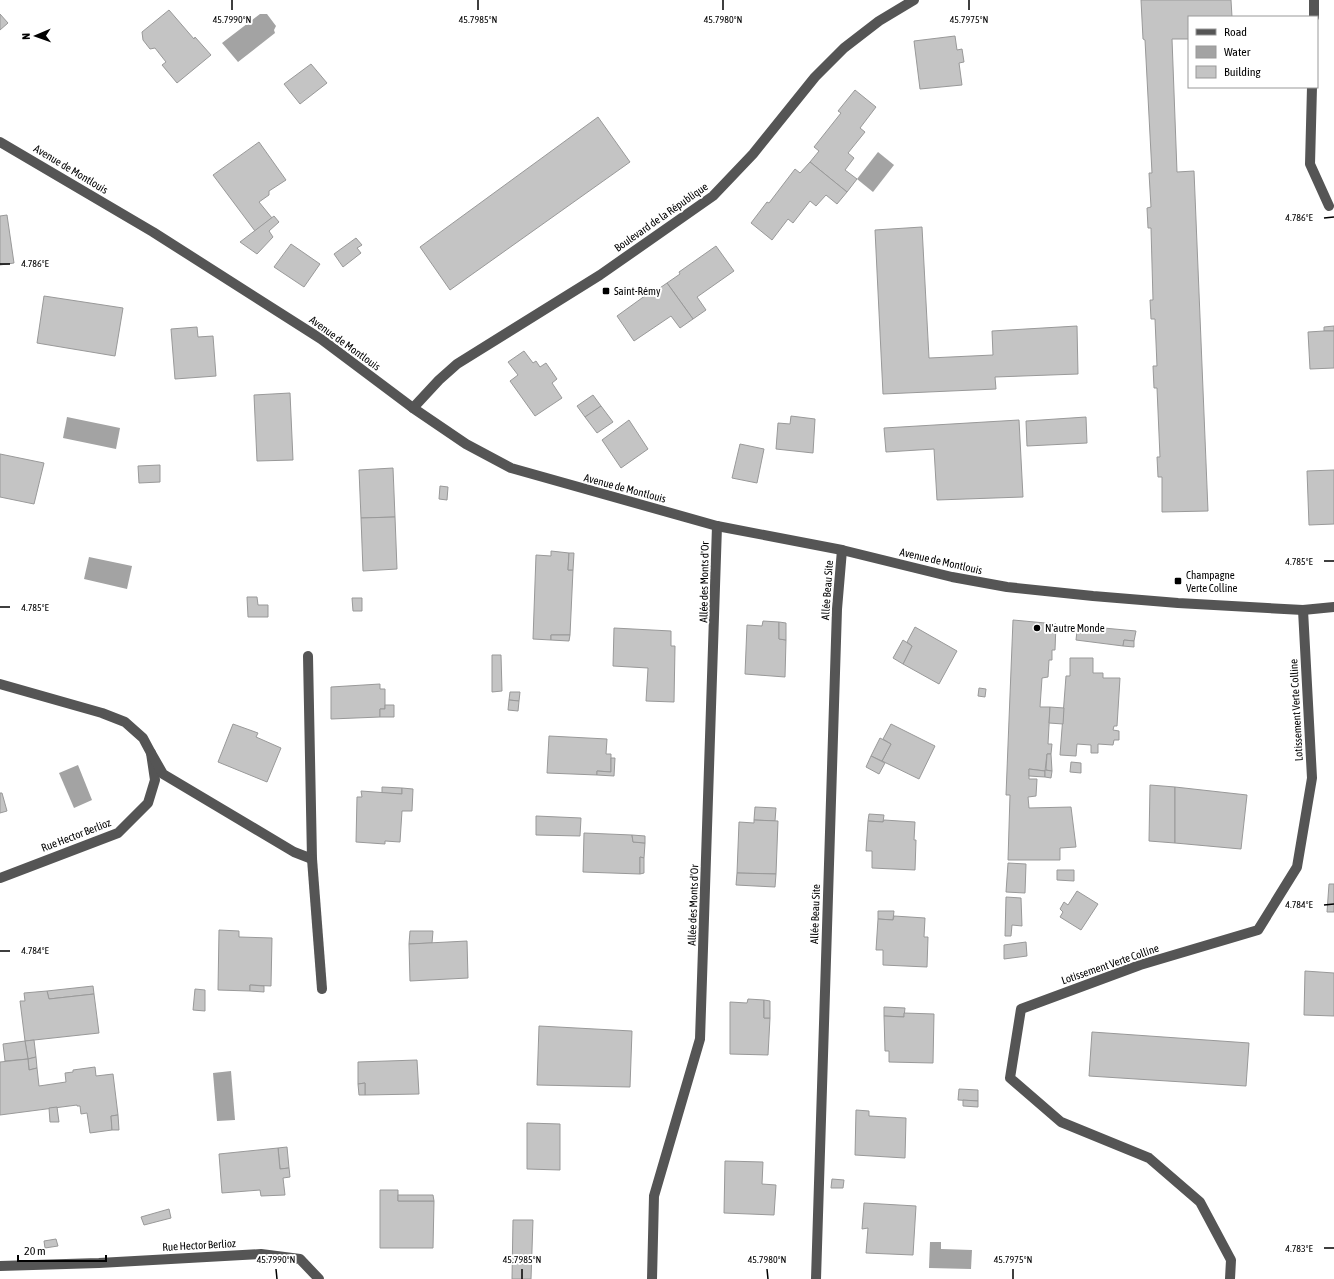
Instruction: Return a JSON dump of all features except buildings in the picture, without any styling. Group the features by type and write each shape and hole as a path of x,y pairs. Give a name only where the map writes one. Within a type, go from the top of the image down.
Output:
{"street":[{"name":"Boulevard de la République","path":"413,408 458,364 600,275 713,196 753,154 815,77 844,48 879,21 914,0"},
{"path":"1314,0 1314,16"},
{"path":"1312,88 1310,164 1329,206"},
{"name":"Avenue de Montlouis","path":"0,142 153,232 321,339 413,408 466,444 511,468 717,526 842,550 952,577 1007,587 1093,596 1303,610 1334,607"},
{"name":"Allée des Monts d'Or","path":"652,1279 654,1196 700,1039 717,526"},
{"name":"Allée Beau Site","path":"816,1279 837,609 842,550"},
{"name":"Lotissement Verte Colline","path":"1230,1279 1231,1260 1200,1202 1148,1158 1061,1122 1010,1078 1021,1009 1140,965 1258,930 1297,867 1312,778 1303,610"},
{"path":"308,656 312,859 322,989"},
{"name":"Rue Hector Berlioz","path":"0,684 102,713 125,722 142,738 163,774 294,852 312,859"},
{"name":"Rue Hector Berlioz","path":"0,878 118,833 148,803 155,780 151,753"},
{"name":"Rue Hector Berlioz","path":"0,1266 98,1264 261,1254 300,1259 319,1279"}],"water":[{"path":"260,14 267,14 276,26 274,30 275,33 238,62 222,43"},
{"path":"878,152 894,165 873,192 857,179"},
{"path":"67,417 120,428 116,449 63,438"},
{"path":"89,557 132,566 127,589 84,579"},
{"path":"78,765 92,800 74,808 59,773"},
{"path":"231,1071 235,1120 217,1121 213,1073"},
{"path":"930,1242 941,1242 941,1249 972,1250 971,1269 929,1268"}],"place":[{"name":"Saint-Rémy","path":"606,291"},
{"name":"Champagne Verte Colline","path":"1178,581"},
{"name":"N'autre Monde","path":"1037,628"}]}
